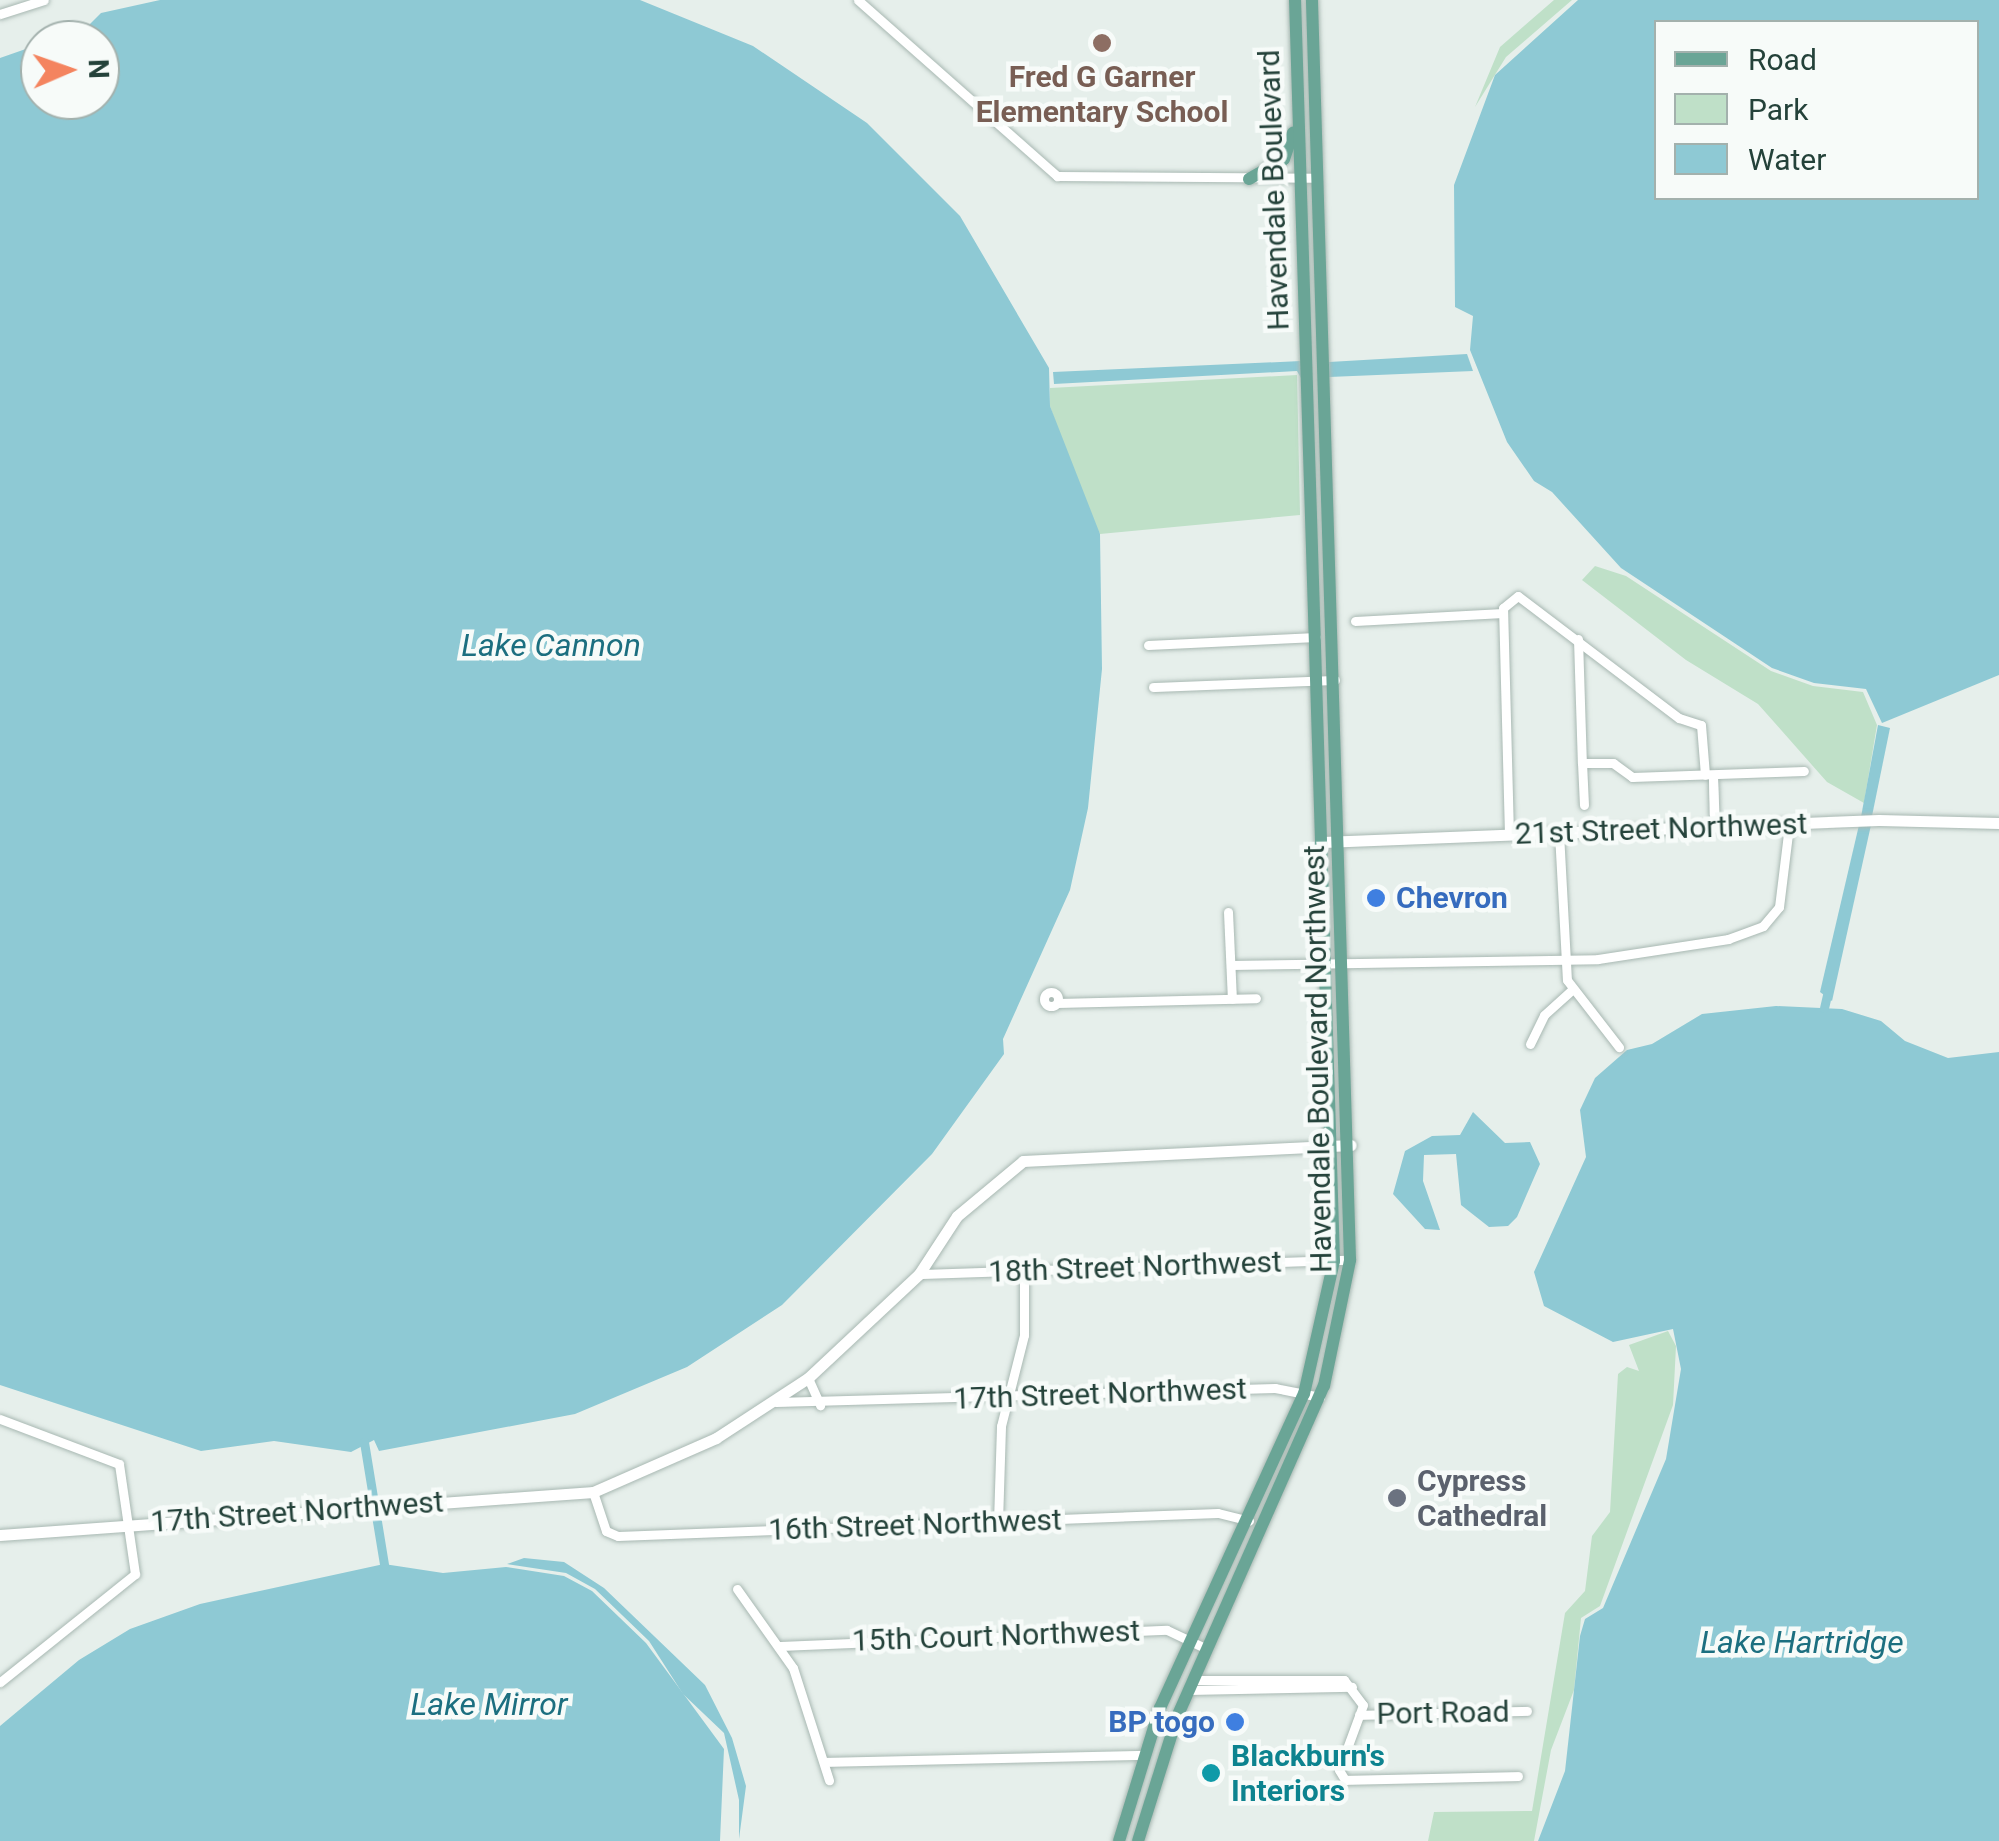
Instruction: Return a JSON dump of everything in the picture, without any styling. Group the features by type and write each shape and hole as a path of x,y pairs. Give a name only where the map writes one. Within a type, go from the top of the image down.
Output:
{"main road":[{"name":"Havendale Boulevard","path":"1295,0 1306,378"},
{"name":"Havendale Boulevard","path":"1312,0 1324,356"},
{"path":"1249,179 1286,157 1296,121"},
{"name":"Havendale Boulevard Northwest","path":"1138,1841 1191,1686 1320,1398 1350,1260 1351,1144 1324,356"},
{"name":"Havendale Boulevard Northwest","path":"1119,1841 1143,1755 1304,1394 1334,1261 1334,1145 1306,378"},
{"path":"1310,475 1328,474"},
{"path":"1138,1841 1143,1755"}],"street":[{"path":"0,14 44,0"},
{"path":"858,0 1051,174 1316,178"},
{"path":"1509,835 1503,614 1508,600 1528,598 1679,718 1702,725 1714,812"},
{"path":"1355,621 1503,614"},
{"path":"1148,645 1316,637"},
{"path":"1578,638 1584,805"},
{"path":"1153,687 1335,680"},
{"path":"1582,763 1613,762 1632,777 1804,771"},
{"name":"21st Street Northwest","path":"1323,842 1558,833 1714,812 1789,824 1879,820 1999,824"},
{"path":"1231,964 1563,960 1678,950 1763,926 1779,907 1789,824"},
{"path":"1558,833 1563,960 1573,989 1618,1047"},
{"path":"1228,912 1232,999"},
{"path":"1530,1044 1540,1020 1573,989"},
{"path":"1057,1003 1256,998"},
{"name":"17th Street Northwest","path":"0,1535 593,1492 679,1458 776,1402 808,1378 919,1274 952,1222 986,1189 1034,1157 1351,1144"},
{"name":"18th Street Northwest","path":"919,1274 1350,1260"},
{"path":"998,1522 1005,1398 1024,1335 1024,1272"},
{"path":"808,1378 820,1404"},
{"name":"17th Street Northwest","path":"776,1402 820,1404 1246,1388 1320,1398"},
{"path":"0,1419 119,1464 130,1523 131,1582 4,1678 0,1664"},
{"name":"16th Street Northwest","path":"593,1492 606,1531 618,1536 1218,1513 1266,1525"},
{"path":"737,1589 780,1646 804,1692 830,1780"},
{"name":"15th Court Northwest","path":"780,1646 1166,1630 1207,1649"},
{"path":"1191,1686 1352,1687 1362,1699 1341,1777 1518,1776"},
{"name":"Port Road","path":"1358,1715 1527,1712"},
{"path":"826,1762 1143,1755"}],"green space":[{"path":"1554,0 1572,0 1506,57 1475,107 1500,47"},
{"path":"1297,375 1300,515 1100,534 1084,505 1050,406 1050,388"},
{"path":"1595,566 1626,576 1771,671 1813,686 1863,692 1877,725 1864,803 1827,782 1758,704 1686,660 1582,580"},
{"path":"1668,1331 1676,1346 1673,1405 1600,1606 1581,1618 1574,1690 1551,1750 1534,1841 1428,1841 1434,1812 1532,1811 1565,1613 1585,1591 1592,1536 1610,1512 1618,1374 1627,1367 1639,1371 1629,1345"}],"water":[{"name":"Lake Cannon","path":"160,0 640,0 753,46 867,123 960,216 1049,368 1050,406 1100,534 1102,669 1088,808 1070,890 1003,1039 1004,1054 932,1154 782,1305 687,1367 575,1414 379,1451 374,1440 351,1452 274,1441 201,1451 0,1385 0,58 20,51 20,120 120,120 120,20 94,20 101,13"},
{"path":"1578,0 1999,0 1999,675 1882,723 1866,689 1814,683 1772,668 1621,568 1552,492 1534,481 1507,442 1470,350 1473,316 1455,307 1454,185 1495,75"},
{"path":"1467,354 1473,371 1329,377 1329,362"},
{"path":"1301,361 1301,378 1297,371 1054,384 1053,372"},
{"path":"1878,725 1890,728 1872,816 1861,817"},
{"path":"1859,825 1871,825 1832,1001 1820,992"},
{"name":"Lake Hartridge","path":"1776,1006 1842,1009 1881,1021 1905,1041 1948,1058 1999,1052 1999,1841 1538,1841 1565,1771 1585,1619 1603,1608 1666,1459 1681,1369 1673,1329 1613,1342 1544,1306 1534,1272 1586,1157 1580,1110 1595,1078 1627,1050 1652,1044 1702,1014"},
{"path":"1473,1112 1505,1143 1530,1142 1540,1164 1517,1217 1508,1226 1489,1227 1461,1205 1456,1154 1424,1155 1423,1181 1440,1230 1425,1229 1393,1194 1405,1151 1432,1136 1460,1135"},
{"path":"524,1558 564,1562 604,1588 705,1685 732,1738 746,1786 739,1839 739,1800 724,1733 683,1694 649,1641 595,1589 566,1573 507,1564"},
{"name":"Lake Mirror","path":"384,1564 443,1573 506,1567 564,1576 592,1591 646,1643 724,1749 720,1841 0,1841 0,1726 79,1660 130,1629 200,1604"}],"waterway":[{"path":"1824,1008 1829,986"},
{"path":"364,1442 384,1564"}],"place":[{"name":"Fred G Garner Elementary School","path":"1102,43"},
{"name":"Chevron","path":"1376,898"},
{"name":"Cypress Cathedral","path":"1397,1498"},
{"name":"BP togo","path":"1235,1722"},
{"name":"Blackburn's Interiors","path":"1211,1773"}]}
